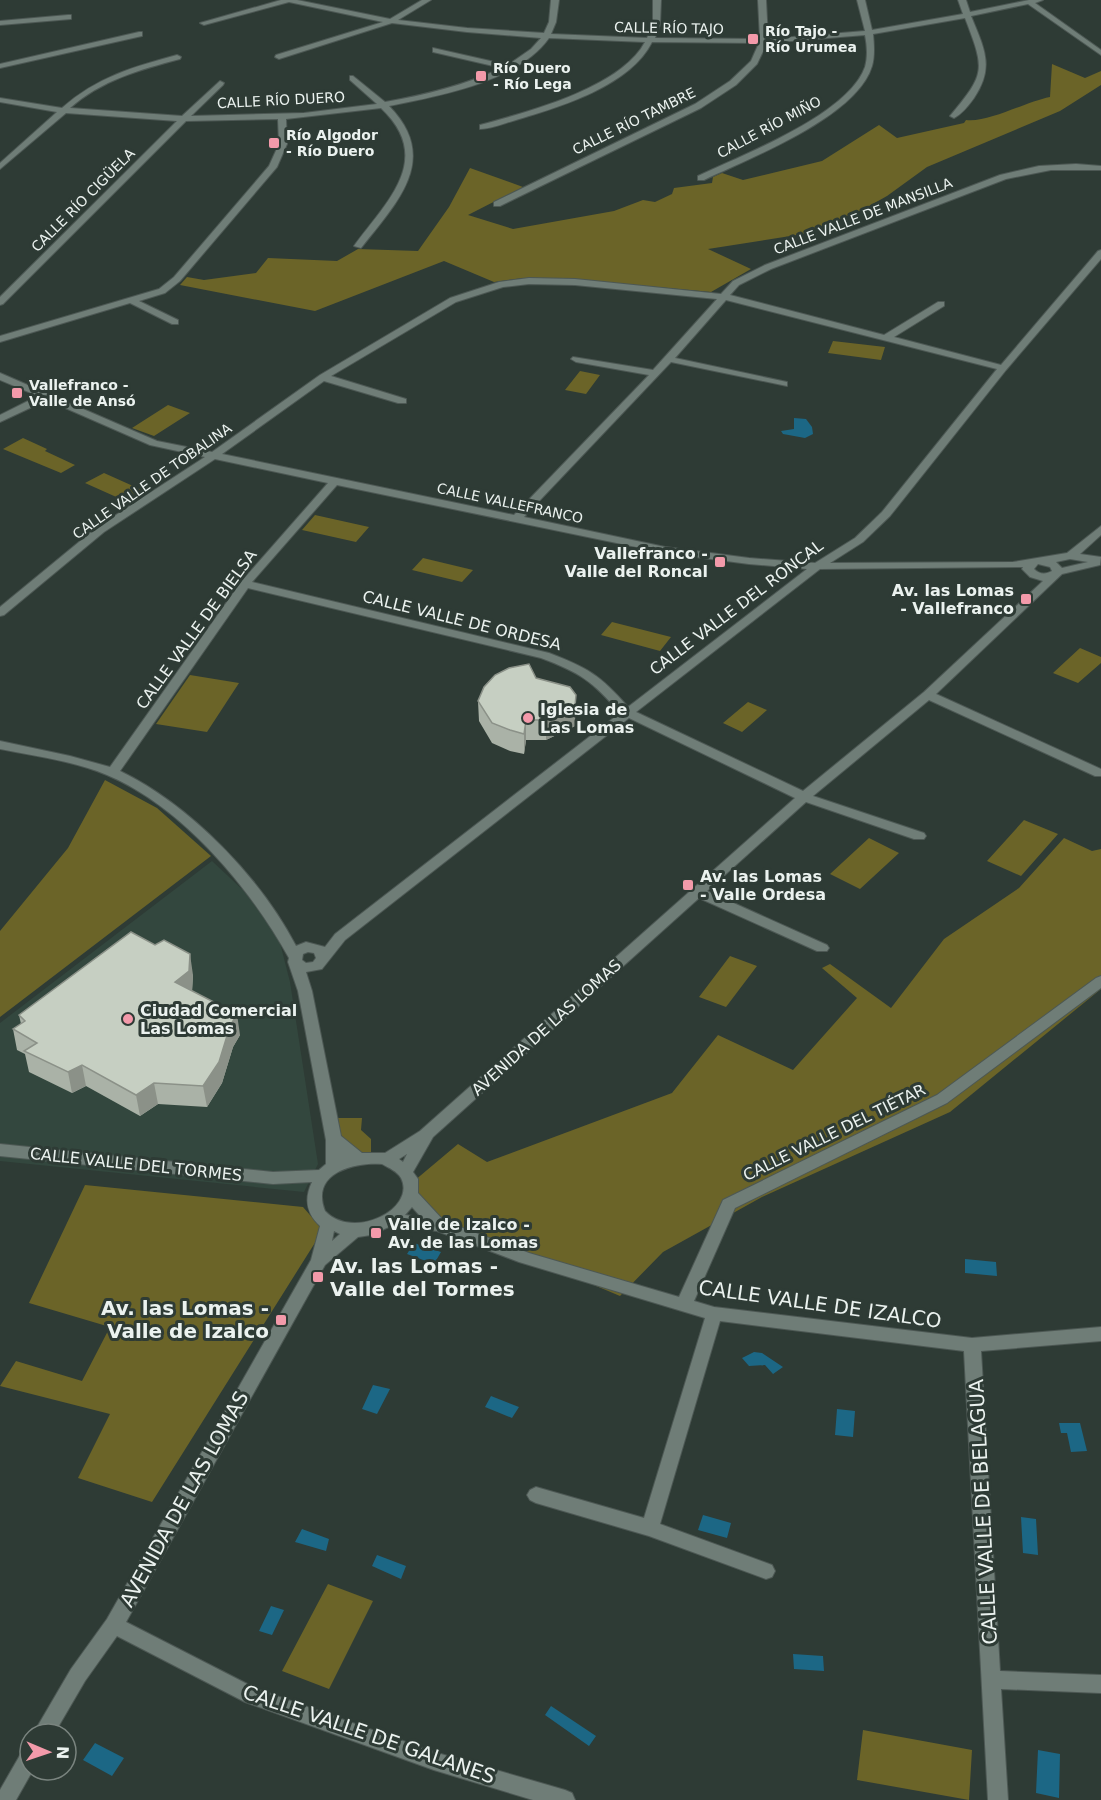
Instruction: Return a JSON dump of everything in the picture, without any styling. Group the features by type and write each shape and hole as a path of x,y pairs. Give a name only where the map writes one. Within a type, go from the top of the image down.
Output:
{"street":[{"path":"204,23 289,0"},
{"name":"CALLE RÍO TAJO","path":"289,0 389,22 465,31 650,40 764,41 868,32 1039,0"},
{"path":"279,57 389,22 428,0"},
{"path":"547,36 555,0"},
{"path":"483,128 561,103 600,84 630,64 650,40 658,20 657,0"},
{"path":"762,0 764,41"},
{"name":"CALLE RÍO MIÑO","path":"701,178 808,125 839,104 859,84 867,70 870,45 861,0"},
{"path":"954,116 978,89 983,76 984,58 963,0"},
{"path":"1029,2 1101,52"},
{"path":"0,23 68,17"},
{"path":"0,66 139,34"},
{"name":"CALLE RÍO DUERO","path":"0,100 65,110 185,117 282,116 383,106 462,87 509,67 547,36"},
{"name":"CALLE RÍO TAMBRE","path":"497,204 721,92 743,75 754,62 764,41"},
{"path":"435,50 509,67"},
{"path":"0,167 100,82 177,57"},
{"path":"353,78 383,106 405,132 412,158 405,183 358,246"},
{"name":"CALLE RÍO CIGÜELA","path":"0,302 220,83"},
{"path":"0,339 162,291 177,279 273,167 283,144 282,116"},
{"name":"CALLE VALLE DE MANSILLA","path":"516,519 669,359 736,283 754,273 1003,177 1026,170 1065,165 1101,168"},
{"name":"CALLE VALLE DEL RONCAL","path":"315,955 626,712 818,566 859,540 886,514 1003,368 1101,253"},
{"name":"CALLE VALLE DE TOBALINA","path":"0,613 100,530 214,455 323,377 453,300 502,284 529,281 576,282 725,297 1003,368"},
{"path":"133,301 175,322"},
{"path":"886,338 941,304"},
{"path":"576,359 655,373"},
{"path":"669,359 784,384"},
{"name":"CALLE VALLEFRANCO","path":"0,376 154,442 334,482 665,550 749,561 818,566 1044,561"},
{"path":"323,377 402,401"},
{"path":"0,419 47,396"},
{"name":"CALLE VALLE DE BIELSA","path":"113,772 245,584 334,482"},
{"path":"1034,575 1047,577 1057,573 1084,555 1101,529"},
{"path":"1044,561 1084,555 1101,561"},
{"path":"1044,561 1054,565 1057,573"},
{"path":"1031,562 1028,569 1034,575 1037,592"},
{"name":"AVENIDA DE LAS LOMAS","path":"405,1172 427,1133 804,797 928,695 1057,573"},
{"name":"CALLE VALLE DE ORDESA","path":"245,584 545,655 579,669 602,686 626,712 804,797 919,836"},
{"path":"928,695 1099,773"},
{"path":"0,745 113,772 166,804 251,887 286,935 305,991 333,1138 328,1171 314,1191 316,1210 328,1224 354,1231 384,1225 403,1210 410,1196 405,1172 386,1160 359,1159 328,1171"},
{"path":"697,892 822,948"},
{"path":"286,935 315,955"},
{"path":"296,961 315,955"},
{"path":"296,961 315,955"},
{"path":"305,991 315,955"},
{"name":"CALLE VALLE DEL TIÉTAR","path":"684,1305 729,1204 942,1099 1101,981"},
{"path":"386,1160 427,1133"},
{"path":"333,1138 359,1159"},
{"name":"CALLE VALLE DEL TORMES","path":"0,1150 273,1178 314,1191"},
{"name":"CALLE VALLE DEL TORMES","path":"273,1178 328,1171"},
{"name":"CALLE VALLE DE IZALCO","path":"410,1196 438,1226"},
{"name":"CALLE VALLE DE IZALCO","path":"391,1220 438,1226 525,1258 714,1314 972,1345 1101,1334"},
{"name":"AVENIDA DE LAS LOMAS","path":"50,1722 78,1675 114,1625 319,1261 328,1224"},
{"name":"AVENIDA DE LAS LOMAS","path":"319,1261 354,1231"},
{"path":"650,1528 714,1314"},
{"name":"CALLE VALLE DE BELAGUA","path":"972,1345 993,1680 998,1800"},
{"path":"536,1496 650,1528 766,1571"},
{"name":"CALLE VALLE DE GALANES","path":"114,1625 252,1696 434,1761 565,1800"},
{"path":"993,1680 1101,1684"},
{"path":"5,1800 18,1778"}],"shaded area":[{"path":"1052,64 1085,78 1101,71 1101,85 1060,111 927,167 887,196 862,210 803,234 708,249 751,269 711,292 560,278 523,278 494,282 444,261 315,311 180,285 187,277 204,280 256,273 268,258 337,261 358,249 418,251 449,207 470,168 523,187 468,215 513,229 614,211 643,200 655,202 672,194 674,188 712,183 713,177 722,173 743,180 822,161 879,125 897,138 964,123 966,120 985,118 1050,97"},
{"path":"833,341 885,347 881,360 828,353"},
{"path":"580,371 600,375 586,394 565,390"},
{"path":"168,405 190,413 154,436 132,428"},
{"path":"23,438 75,465 61,473 3,449"},
{"path":"104,473 142,490 123,500 85,483"},
{"path":"315,515 369,527 356,542 302,530"},
{"path":"423,558 473,570 462,582 412,570"},
{"path":"612,622 671,637 660,651 601,635"},
{"path":"1080,648 1101,657 1101,663 1078,683 1053,673"},
{"path":"190,675 239,683 207,732 156,724"},
{"path":"748,702 767,710 742,732 723,723"},
{"path":"105,780 157,808 211,856 0,1017 0,931 68,848"},
{"path":"1024,820 1058,834 1021,876 987,861"},
{"path":"869,838 899,853 860,889 830,874"},
{"path":"1064,838 1092,851 1101,849 1101,989 950,1112 762,1197 663,1252 620,1296 449,1224 416,1195 414,1181 458,1144 487,1162 672,1093 718,1035 793,1070 857,998 822,968 830,964 891,1008 944,939 1019,888"},
{"path":"212,861 244,891 279,939 290,982 318,1164 304,1192 0,1161 0,1023"},
{"path":"730,956 757,966 726,1007 699,997"},
{"path":"338,1118 362,1118 361,1130 371,1139 371,1153 349,1154 342,1147"},
{"path":"85,1185 303,1207 323,1230 152,1502 78,1478 110,1414 0,1386 16,1361 82,1381 110,1327 29,1303"},
{"path":"328,1584 373,1601 329,1689 282,1671"},
{"path":"863,1730 972,1750 969,1800 857,1780"}],"water":[{"path":"794,418 806,419 812,427 813,434 805,438 783,434 781,431 794,429"},
{"path":"414,1243 441,1252 434,1264 407,1254"},
{"path":"965,1259 996,1262 997,1276 965,1273"},
{"path":"754,1352 762,1353 783,1367 773,1374 765,1365 749,1366 742,1358"},
{"path":"373,1385 390,1389 377,1414 362,1409"},
{"path":"491,1396 519,1407 512,1418 485,1407"},
{"path":"837,1409 855,1411 853,1437 835,1435"},
{"path":"1059,1423 1080,1423 1087,1451 1071,1452 1067,1433 1061,1433"},
{"path":"703,1515 731,1523 727,1538 698,1530"},
{"path":"1021,1517 1036,1519 1038,1555 1023,1553"},
{"path":"302,1529 329,1539 326,1551 295,1542"},
{"path":"377,1555 406,1566 401,1579 372,1566"},
{"path":"271,1606 284,1610 272,1635 259,1631"},
{"path":"793,1654 823,1656 824,1671 794,1669"},
{"path":"551,1706 596,1736 589,1746 545,1715"},
{"path":"95,1743 124,1758 112,1776 83,1760"},
{"path":"1038,1750 1060,1754 1059,1798 1036,1793"}],"building":[{"path":"529,664 536,678 570,687 576,695 575,706 546,720 526,720 524,734 492,723 478,701 484,687 495,675 509,668"},
{"name":"Ciudad Comercial Las Lomas","path":"131,932 155,945 164,940 190,954 189,971 175,982 237,1014 230,1026 219,1062 203,1086 154,1083 136,1095 82,1065 68,1072 24,1051 37,1043 13,1029 25,1021 19,1015"}],"place":[{"name":"Río Tajo - Río Urumea","path":"753,39"},
{"name":"Río Duero - Río Lega","path":"481,76"},
{"name":"Río Algodor - Río Duero","path":"274,143"},
{"name":"Vallefranco - Valle de Ansó","path":"17,393"},
{"name":"Vallefranco - Valle del Roncal","path":"720,562"},
{"name":"Av. las Lomas - Vallefranco","path":"1026,599"},
{"name":"Iglesia de Las Lomas","path":"528,718"},
{"name":"Av. las Lomas - Valle Ordesa","path":"688,885"},
{"name":"Ciudad Comercial Las Lomas","path":"128,1019"},
{"name":"Valle de Izalco - Av. de las Lomas","path":"376,1233"},
{"name":"Av. las Lomas - Valle del Tormes","path":"318,1277"},
{"name":"Av. las Lomas - Valle de Izalco","path":"281,1320"}]}
